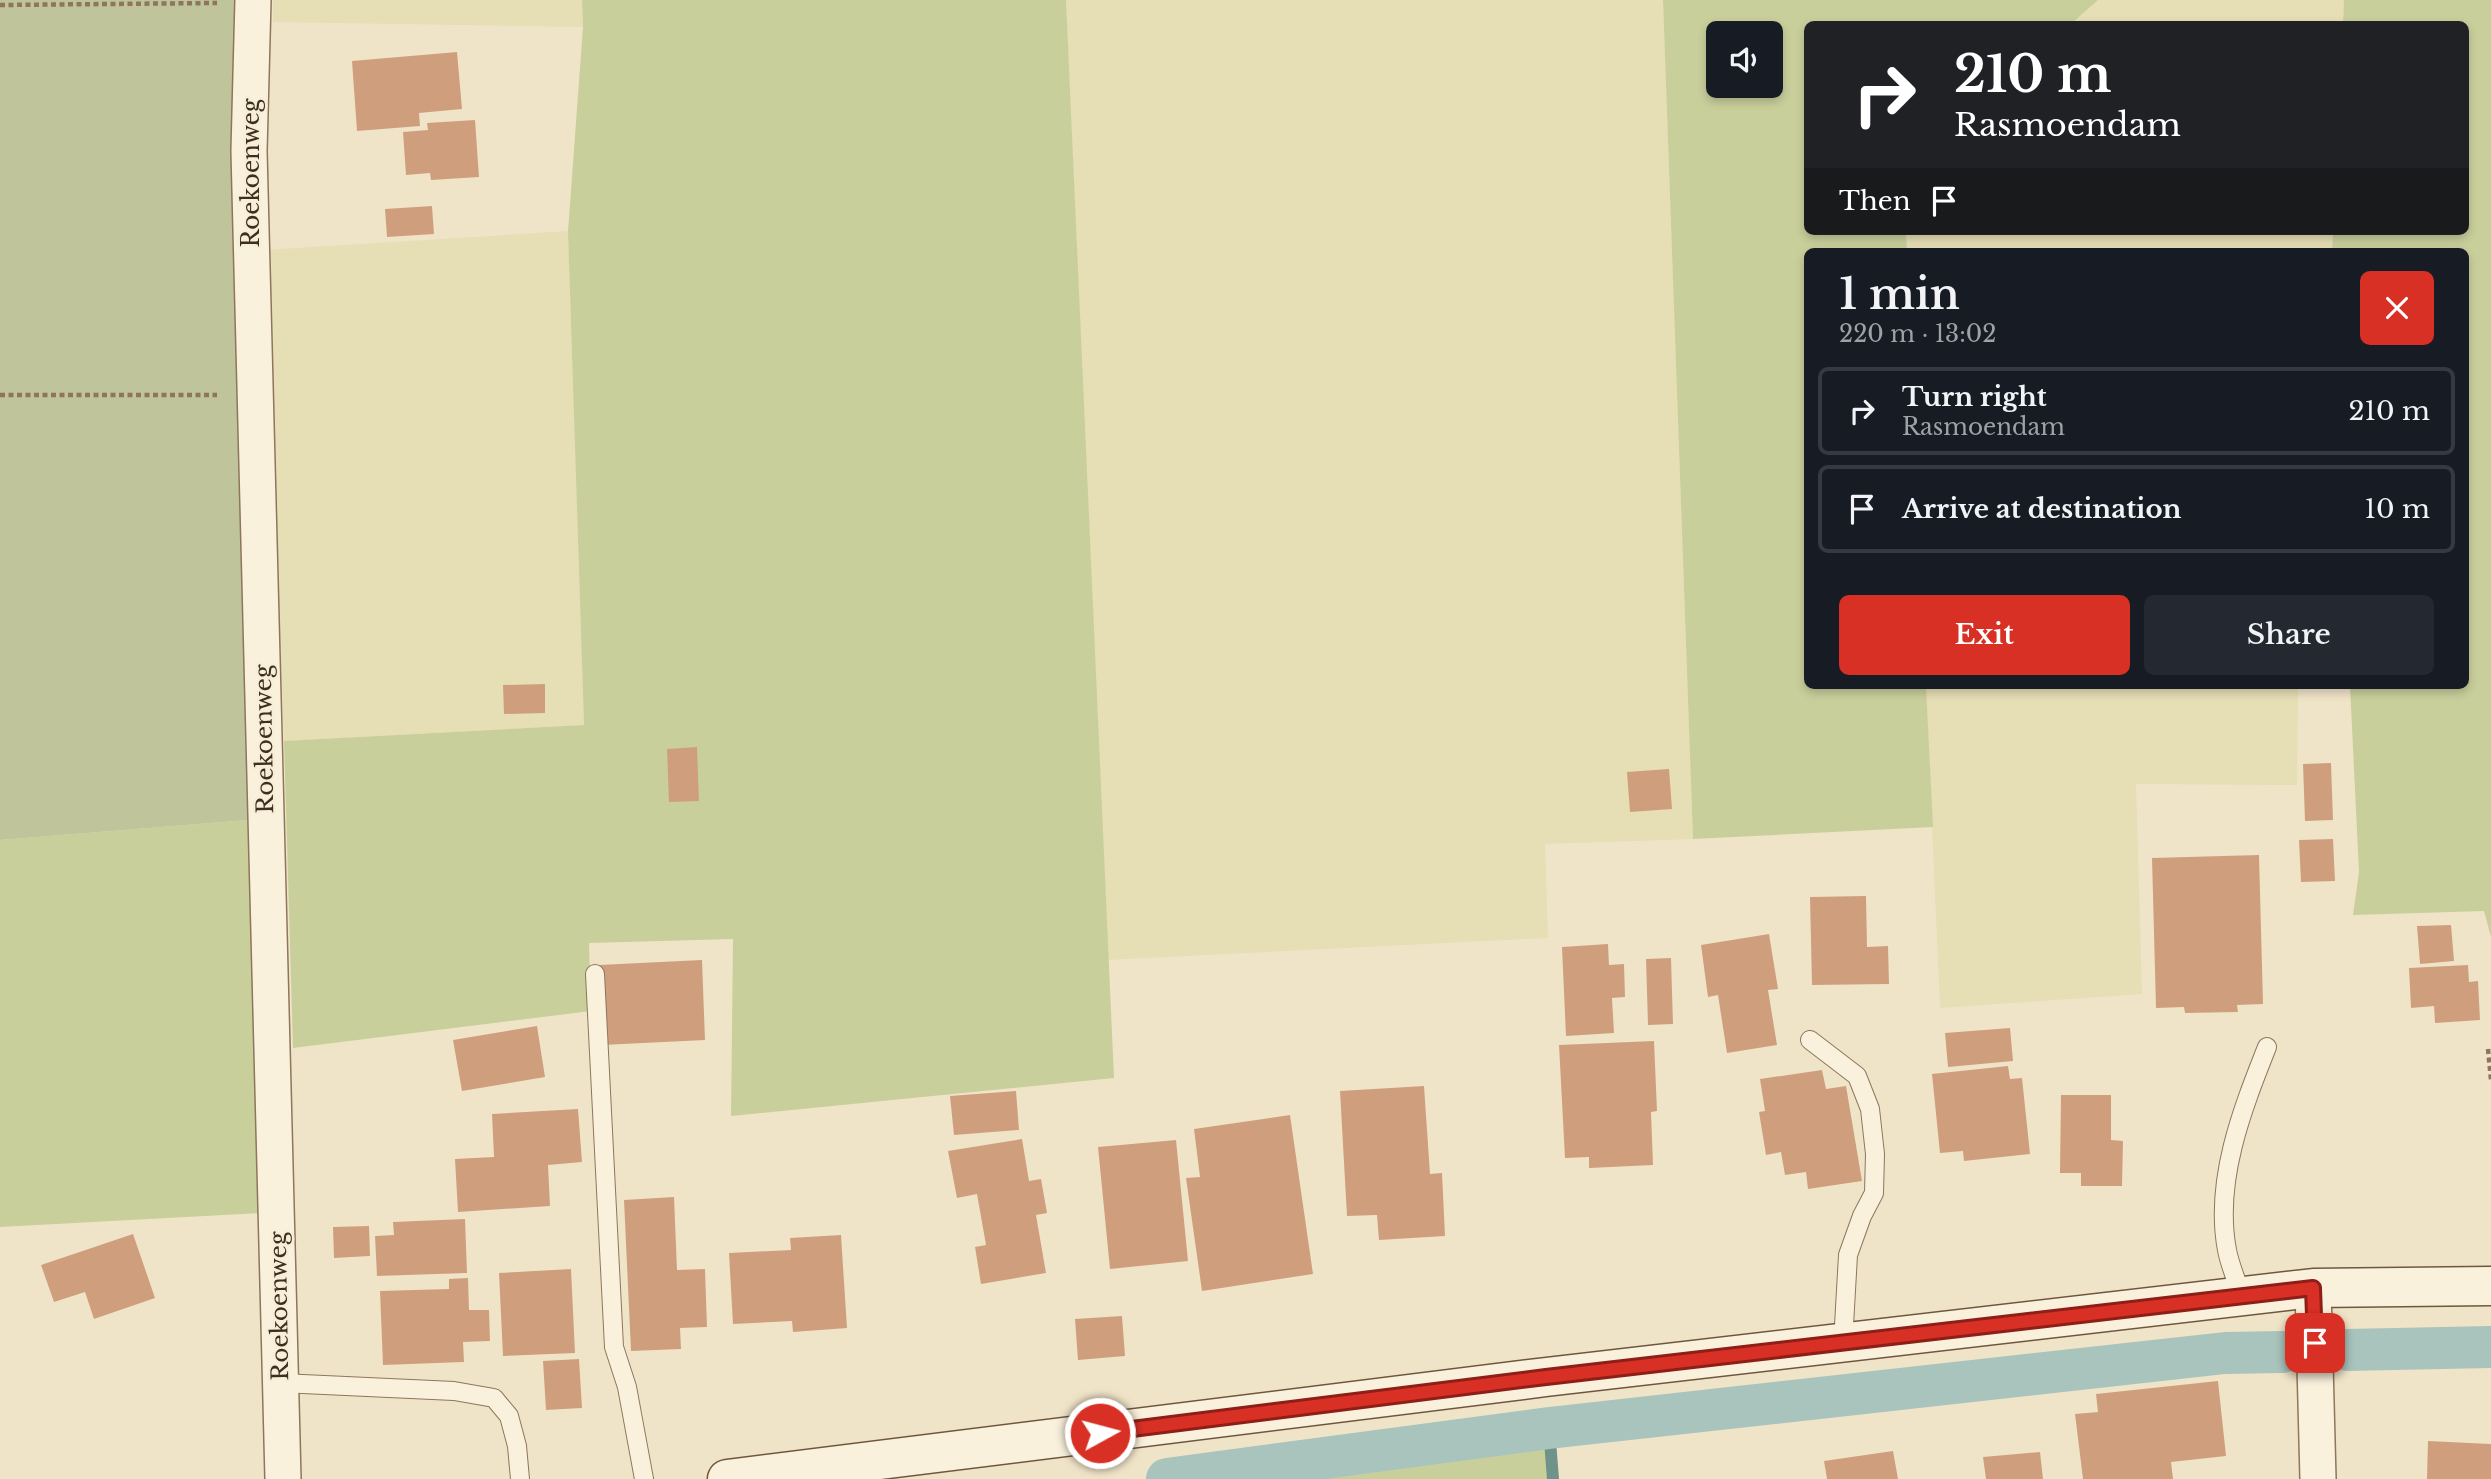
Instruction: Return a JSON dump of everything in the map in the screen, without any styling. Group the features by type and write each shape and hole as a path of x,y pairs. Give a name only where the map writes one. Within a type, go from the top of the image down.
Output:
{"street":[{"name":"Roekoenweg","path":"253,1 249,151 283,1479"},
{"path":"727,1479 774,1476 1546,1377 2313,1288 2491,1286"},
{"path":"2313,1288 2318,1479"}],"lane":[{"path":"595,974 614,1347 627,1387 644,1479"},
{"path":"1810,1040 1857,1076 1870,1110 1875,1154 1874,1193 1862,1216 1848,1255 1843,1343"},
{"path":"2242,1297 2227,1251 2224,1214 2230,1159 2244,1105 2267,1047"},
{"path":"281,1382 454,1391 494,1398 509,1416 517,1446 520,1479"}],"path":[{"path":"0,5 253,1"},
{"path":"0,395 256,395"},
{"path":"2488,1049 2491,1080"}],"shaded area":[{"path":"273,0 582,0 583,27 273,22"},
{"path":"1066,0 1663,0 1693,839 1545,844 1548,938 1107,960"},
{"path":"2098,0 2344,0 2343,21 2074,21"},
{"path":"568,231 584,725 284,741 264,250"},
{"path":"1906,235 2333,235 2332,248 1907,248"},
{"path":"1926,689 2298,689 2297,785 2136,784 2142,994 1940,1008"}],"green space":[{"path":"0,0 239,0 235,162 248,820 0,840"},
{"path":"582,0 1066,0 1114,1078 731,1116 733,939 589,943 591,1011 293,1048 284,741 584,725 568,231 583,27"},
{"path":"1663,0 2098,0 2074,21 1804,21 1804,235 1906,235 1907,248 1804,248 1804,689 1926,689 1933,827 1693,839"},
{"path":"2344,0 2491,0 2491,937 2484,911 2353,915 2359,872 2350,689 2469,689 2469,248 2332,248 2333,235 2469,235 2469,21 2343,21"},
{"path":"248,820 262,1213 0,1227 0,840"},
{"path":"1549,1428 1553,1479 1167,1479"}],"building":[{"path":"457,52 462,109 419,113 420,126 357,131 352,61"},
{"path":"475,120 479,177 431,180 430,173 406,175 403,132 428,130 427,123"},
{"path":"432,206 434,234 387,237 385,209"},
{"path":"545,684 545,713 504,714 503,685"},
{"path":"697,747 699,801 669,802 667,749"},
{"path":"2331,763 2333,820 2305,821 2303,764"},
{"path":"1669,769 1672,809 1630,812 1627,772"},
{"path":"2333,839 2335,881 2301,882 2299,840"},
{"path":"2259,855 2263,1004 2237,1005 2238,1012 2185,1013 2184,1007 2156,1008 2152,858"},
{"path":"1866,896 1867,947 1888,946 1889,984 1812,985 1810,897"},
{"path":"2451,925 2454,961 2420,964 2417,926"},
{"path":"1769,934 1778,989 1768,990 1777,1045 1727,1053 1718,995 1708,997 1701,945"},
{"path":"1608,944 1609,965 1624,964 1625,997 1612,998 1614,1033 1566,1036 1562,947"},
{"path":"1671,958 1673,1024 1648,1025 1646,959"},
{"path":"702,960 705,1040 602,1045 599,965"},
{"path":"2468,965 2469,982 2478,981 2480,1020 2435,1023 2434,1006 2411,1008 2409,968"},
{"path":"537,1026 545,1077 462,1091 453,1040"},
{"path":"2010,1028 2013,1061 1948,1067 1945,1033"},
{"path":"1654,1041 1657,1111 1651,1112 1653,1165 1589,1168 1589,1157 1565,1158 1559,1045"},
{"path":"2008,1066 2010,1079 2022,1078 2030,1154 1964,1161 1963,1151 1940,1153 1932,1074"},
{"path":"1822,1070 1826,1089 1846,1086 1862,1181 1808,1189 1806,1172 1785,1175 1781,1152 1766,1155 1759,1112 1765,1111 1760,1079"},
{"path":"1424,1086 1430,1174 1442,1173 1445,1236 1379,1240 1377,1215 1347,1216 1340,1091"},
{"path":"1016,1091 1019,1130 954,1135 950,1096"},
{"path":"2061,1095 2111,1095 2111,1140 2123,1141 2122,1186 2081,1186 2081,1173 2060,1173"},
{"path":"578,1109 582,1162 548,1165 550,1206 458,1212 455,1159 494,1157 492,1114"},
{"path":"1290,1115 1313,1274 1202,1291 1186,1178 1200,1177 1194,1129"},
{"path":"1022,1139 1029,1181 1041,1179 1047,1213 1036,1215 1046,1273 981,1284 975,1247 986,1245 977,1194 957,1198 948,1151"},
{"path":"1176,1140 1188,1261 1110,1269 1098,1147"},
{"path":"674,1197 677,1270 705,1269 707,1327 680,1328 681,1349 631,1351 624,1200"},
{"path":"465,1219 467,1273 377,1276 375,1236 394,1235 393,1222"},
{"path":"369,1226 370,1256 334,1258 333,1227"},
{"path":"133,1234 155,1298 94,1319 85,1292 54,1302 41,1265"},
{"path":"841,1235 847,1328 793,1332 792,1321 733,1324 729,1253 791,1250 790,1238"},
{"path":"571,1269 575,1353 503,1356 499,1273"},
{"path":"468,1278 469,1310 489,1310 490,1341 463,1342 464,1362 383,1365 380,1291 449,1289 449,1279"},
{"path":"1122,1316 1125,1356 1078,1360 1075,1319"},
{"path":"579,1359 582,1408 546,1410 543,1361"},
{"path":"2218,1381 2226,1456 2171,1462 2173,1479 2083,1479 2075,1414 2098,1412 2096,1394"},
{"path":"2428,1441 2491,1444 2491,1479 2427,1479"},
{"path":"1893,1451 1898,1479 1827,1479 1824,1461"},
{"path":"2040,1452 2043,1479 1986,1479 1983,1457"}],"waterway":[{"path":"2347,1350 2491,1347"},
{"path":"1167,1479 1549,1428 2225,1353 2282,1352"},
{"path":"1549,1428 1553,1479"}],"route":[{"path":"1100,1433 1546,1377 2313,1288 2315,1343"}]}
